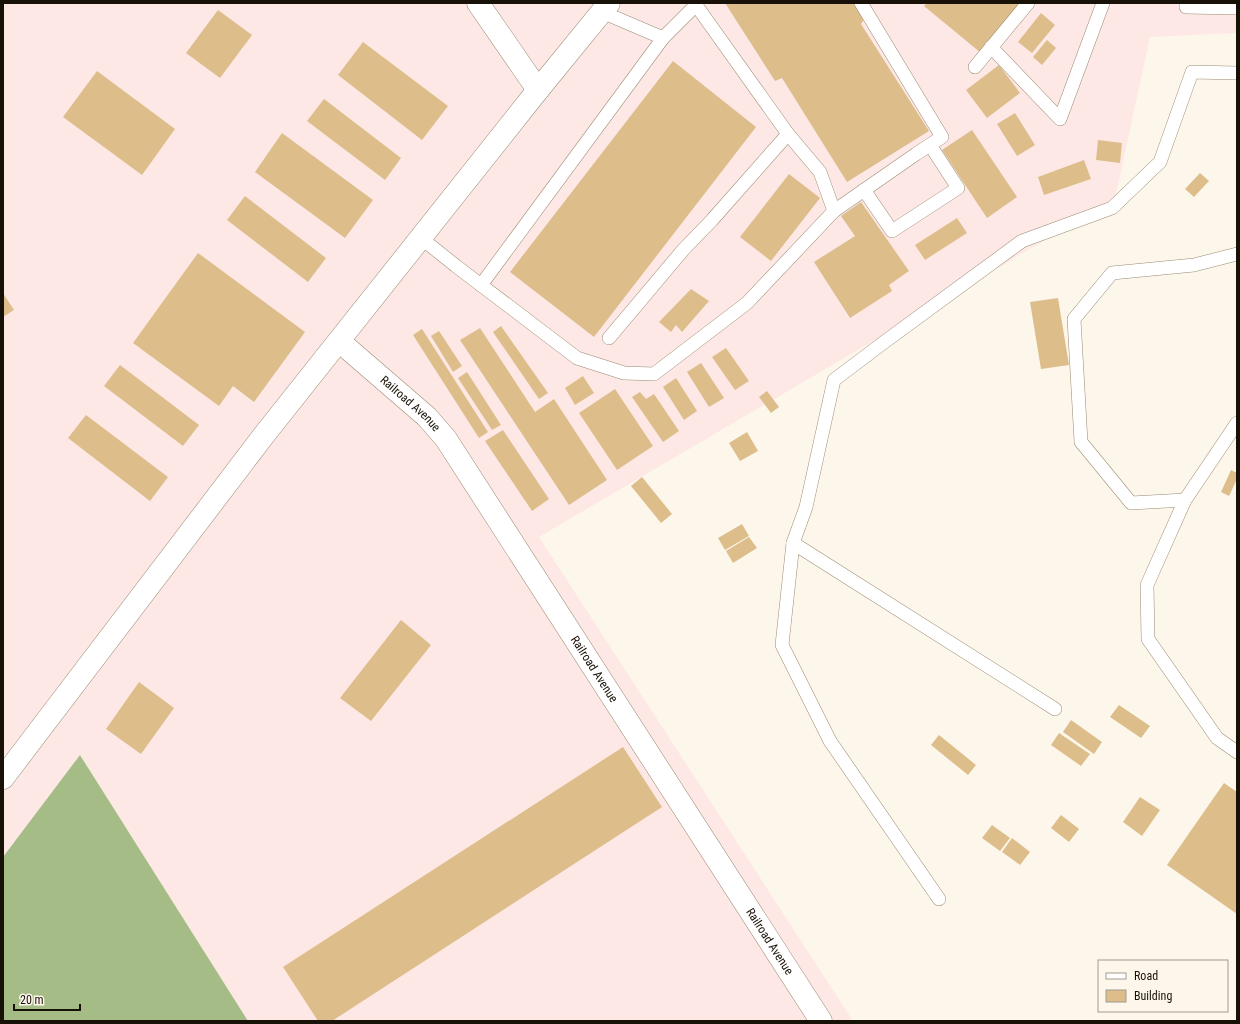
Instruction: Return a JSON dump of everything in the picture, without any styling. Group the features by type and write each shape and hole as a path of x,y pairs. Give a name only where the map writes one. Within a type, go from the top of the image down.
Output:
{"street":[{"path":"478,3 538,90"},
{"path":"3,778 264,435 538,90 606,7"},
{"name":"Railroad Avenue","path":"339,341 427,417 446,439 822,1021"}],"lane":[{"path":"421,238 577,358 624,373 654,374 746,303 834,211 942,137 860,3"},
{"path":"975,67 1028,3"},
{"path":"991,47 1060,119 1103,3"},
{"path":"1186,3 1186,7 1237,8"},
{"path":"481,285 663,38 696,4 788,134 820,172 834,211"},
{"path":"606,7 663,38"},
{"path":"939,899 830,741 782,645 793,543 806,507 834,380 1022,241 1112,208 1160,162 1192,72 1237,73"},
{"path":"609,338 683,250 712,220 788,134"},
{"path":"864,190 892,231 958,188 930,144"},
{"path":"1185,500 1131,503 1081,442 1074,319 1112,273 1194,265 1237,254"},
{"path":"1237,423 1185,500 1147,585 1148,639 1217,738 1237,752"},
{"path":"793,543 1055,709"}],"shaded area":[{"path":"3,3 1237,3 1237,33 1150,37 1115,199 539,537 853,1021 248,1021 81,756 3,857"}],"green space":[{"path":"80,755 248,1021 3,1021 3,857"}],"building":[{"path":"725,3 856,3 865,18 861,24 929,131 847,182 782,78 775,81"},
{"path":"927,3 1022,3 981,53 924,6"},
{"path":"218,10 252,35 220,78 186,53"},
{"path":"1041,13 1055,25 1032,53 1018,42"},
{"path":"1047,40 1056,48 1042,65 1033,57"},
{"path":"363,42 448,106 422,140 338,75"},
{"path":"673,61 756,127 594,337 510,272"},
{"path":"999,65 1020,93 987,118 966,90"},
{"path":"97,71 175,129 142,175 63,117"},
{"path":"324,99 401,158 385,180 307,121"},
{"path":"1015,113 1035,145 1017,156 997,124"},
{"path":"972,130 1017,197 987,218 942,150"},
{"path":"282,133 373,200 345,238 255,172"},
{"path":"1098,140 1122,143 1120,163 1096,160"},
{"path":"1084,160 1091,179 1044,195 1038,177"},
{"path":"1200,173 1209,181 1194,197 1185,189"},
{"path":"789,174 820,198 771,261 740,237"},
{"path":"245,196 326,258 308,282 227,220"},
{"path":"861,202 909,271 889,285 892,291 850,318 814,262 855,236 841,216"},
{"path":"957,218 967,233 925,260 915,245"},
{"path":"198,253 305,332 254,402 233,386 219,406 133,343"},
{"path":"691,289 709,301 682,332 676,325 671,332 659,322"},
{"path":"3,293 14,310 3,317"},
{"path":"1058,298 1069,365 1041,369 1030,302"},
{"path":"501,326 548,393 539,399 493,332"},
{"path":"480,328 535,412 554,399 607,480 569,505 460,340"},
{"path":"422,329 488,432 479,438 413,335"},
{"path":"439,331 462,366 453,372 431,336"},
{"path":"726,348 749,381 735,390 712,357"},
{"path":"701,363 724,398 709,407 687,372"},
{"path":"120,365 199,425 183,446 104,386"},
{"path":"467,372 501,425 492,430 458,378"},
{"path":"583,376 594,393 575,405 565,388"},
{"path":"676,378 697,411 684,420 663,387"},
{"path":"615,389 653,446 617,470 579,413"},
{"path":"767,391 779,407 771,413 759,397"},
{"path":"640,392 646,399 654,394 679,431 663,442 632,397"},
{"path":"86,415 168,477 150,501 68,438"},
{"path":"503,430 549,499 532,511 485,441"},
{"path":"747,432 758,451 740,461 729,443"},
{"path":"1231,470 1237,473 1237,479 1229,496 1221,492"},
{"path":"642,477 672,514 661,523 631,486"},
{"path":"742,524 749,536 725,550 718,538"},
{"path":"749,537 757,548 733,563 726,551"},
{"path":"401,620 431,645 371,721 340,698"},
{"path":"139,682 174,708 141,754 106,729"},
{"path":"1119,705 1150,726 1141,738 1110,717"},
{"path":"1071,720 1102,742 1094,754 1063,732"},
{"path":"1059,733 1090,754 1081,766 1051,745"},
{"path":"939,735 976,765 968,775 931,745"},
{"path":"623,747 662,807 332,1021 318,1021 283,967"},
{"path":"1224,783 1237,792 1237,914 1167,865"},
{"path":"1140,797 1160,810 1142,836 1123,822"},
{"path":"1061,815 1079,829 1069,842 1051,828"},
{"path":"992,825 1010,838 1000,851 982,838"},
{"path":"1012,838 1030,852 1020,865 1002,852"}]}
